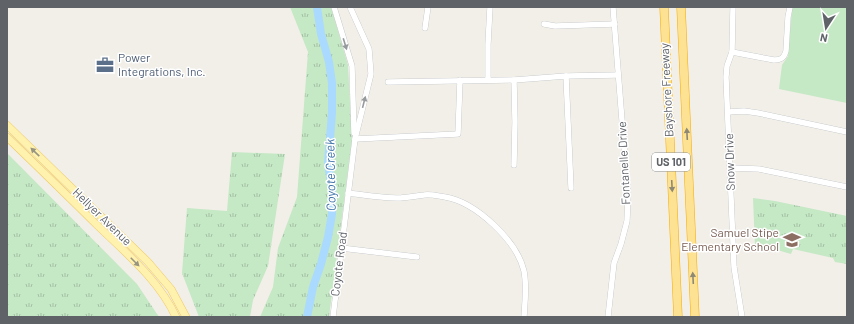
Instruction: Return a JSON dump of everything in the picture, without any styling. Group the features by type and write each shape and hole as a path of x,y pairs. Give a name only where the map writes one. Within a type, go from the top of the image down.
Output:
{"highway":[{"name":"Bayshore Freeway","path":"664,7 678,317"},
{"name":"Bayshore Freeway","path":"681,7 695,317"}],"main road":[{"name":"Hellyer Avenue","path":"7,125 160,275 186,317"},
{"name":"Hellyer Avenue","path":"7,137 139,265 162,292 171,305 176,317"},
{"path":"57,186 63,179"}],"street":[{"name":"Coyote Road","path":"334,7 352,66 354,140"},
{"name":"Coyote Road","path":"333,317 354,140 370,74 369,49 350,7"},
{"path":"425,28 428,7"},
{"path":"488,79 490,7"},
{"name":"Fontanelle Drive","path":"608,317 614,263 627,221 628,196 613,7"},
{"name":"Snow Drive","path":"733,7 732,52 727,66 726,77 734,267 742,317"},
{"path":"732,52 780,60 786,51 790,7"},
{"path":"544,24 555,26 615,24"},
{"path":"388,82 488,79 514,80 566,76 618,75"},
{"path":"566,76 572,188"},
{"path":"354,140 458,134 460,80"},
{"path":"514,80 514,165"},
{"path":"728,112 758,113 847,132"},
{"path":"730,168 759,169 847,187"},
{"path":"348,193 395,198 425,195 447,197 462,202 477,210 504,236 513,247 520,260 524,272 525,282 524,317"},
{"path":"341,248 417,257"}],"green space":[{"path":"290,7 331,7 348,65 352,140 329,317 260,317 273,287 278,248 297,197 308,52"},
{"path":"794,7 847,7 847,103 779,89 782,65 788,56 792,9"},
{"path":"232,152 285,154 268,266 253,300 250,317 199,317 182,273 187,208 227,211"},
{"path":"7,153 137,284 159,317 7,317"},
{"path":"753,198 847,216 847,264 835,262 833,258 793,249 791,254 774,249 757,251 755,246"}],"waterway":[{"name":"Coyote Creek","path":"307,317 313,287 328,237 332,214 332,190 328,163 332,113 332,83 329,62 321,34 317,7"}],"place":[{"name":"Power Integrations, Inc.","path":"105,65"},
{"name":"Samuel Stipe Elementary School","path":"792,240"}]}
